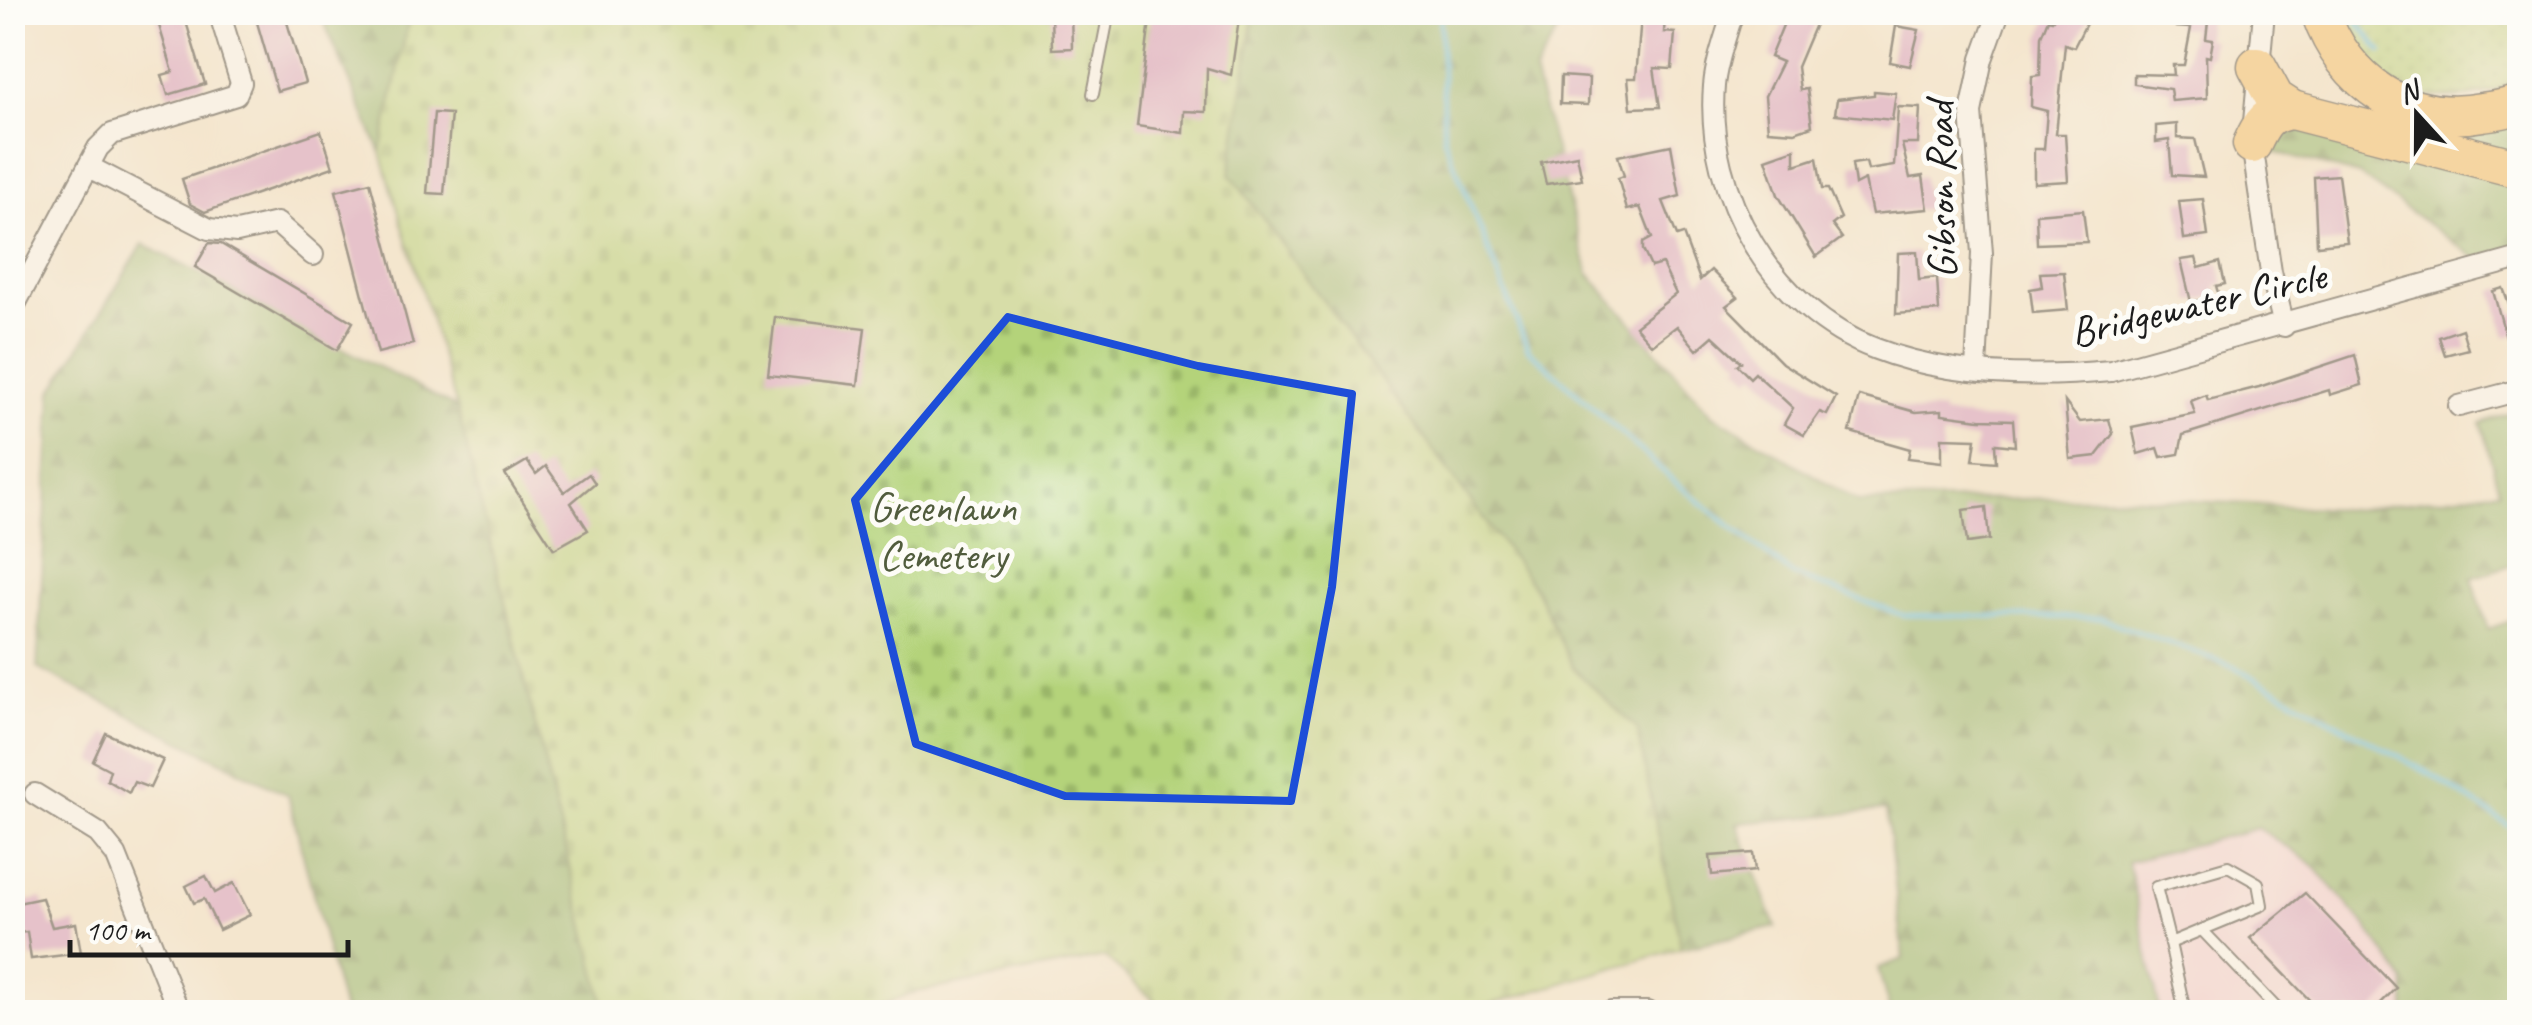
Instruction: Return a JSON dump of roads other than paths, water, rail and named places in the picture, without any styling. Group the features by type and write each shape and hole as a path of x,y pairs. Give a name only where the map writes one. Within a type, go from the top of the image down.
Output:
{"highway":[{"path":"2320,12 2331,42 2364,84 2405,108 2458,116 2520,103"},
{"path":"2257,66 2275,99 2292,110 2520,169"},
{"path":"2252,144 2264,120 2275,112 2292,110"}],"street":[{"path":"12,310 88,166 112,134 236,94 241,83 219,12"},
{"name":"Bridgewater Circle","path":"1733,12 1714,83 1713,118 1730,194 1762,258 1788,290 1844,334 1894,354 2046,377 2111,371 2520,258"},
{"name":"Gibson Road","path":"1976,369 1982,253 1971,112 1982,59 2000,12"},
{"path":"2264,12 2252,144 2271,272 2284,326"},
{"path":"88,166 209,229 237,232 277,223 313,255"},
{"path":"2459,406 2520,390"},
{"path":"35,794 88,826 116,856 179,1012"},
{"path":"1611,1012 1647,1012"}],"lane":[{"path":"1093,94 1109,12"},
{"path":"2170,943 2262,905 2258,883 2228,866 2156,887 2185,1012"},
{"path":"2202,930 2280,1012"}],"waterway":[{"path":"1440,12 1444,138 1528,349 1676,483 1793,575 1903,615 2100,618 2233,666 2432,775 2520,833"},
{"path":"2349,12 2382,52"}],"park label":[{"name":"Greenlawn Cemetery","path":"943,531"}]}
